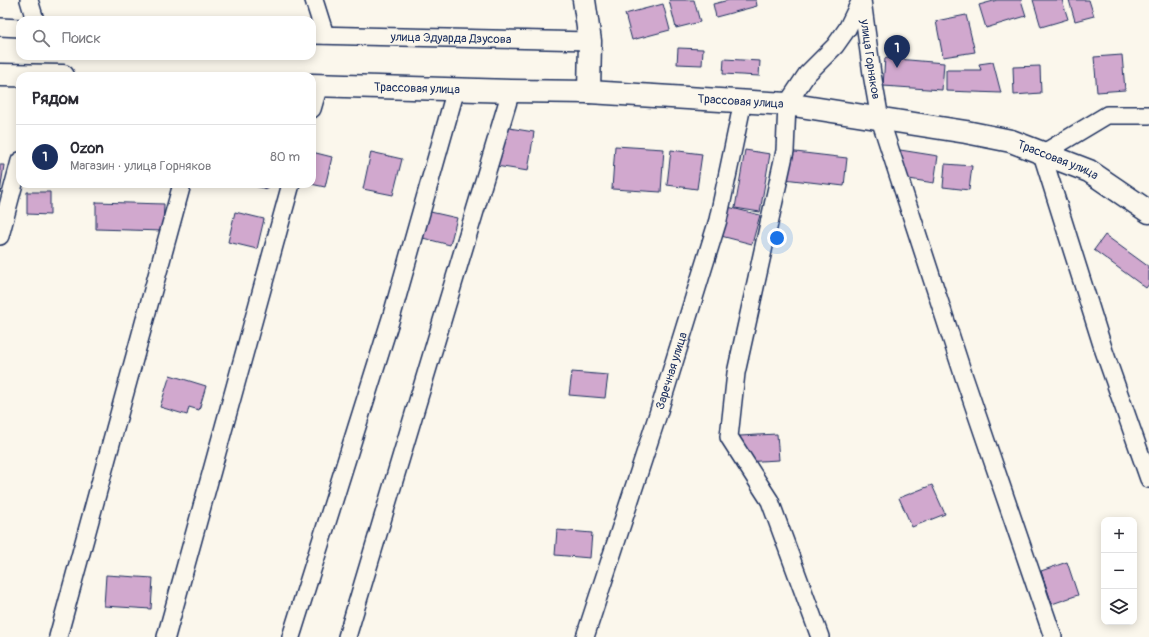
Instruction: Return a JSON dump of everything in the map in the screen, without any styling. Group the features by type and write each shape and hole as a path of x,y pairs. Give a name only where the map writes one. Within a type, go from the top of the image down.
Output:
{"street":[{"path":"29,0 34,16"},
{"path":"314,0 319,35"},
{"path":"584,0 590,42 589,92"},
{"path":"820,637 770,501 729,437 736,373 785,151 787,104 807,74 835,46 846,29 861,0"},
{"name":"улица Горняков","path":"861,0 880,119 964,377 1053,637"},
{"path":"0,27 16,28"},
{"name":"улица Эдуарда Дзусова","path":"319,35 590,42"},
{"path":"0,74 16,74"},
{"name":"Трассовая улица","path":"316,85 589,92 787,104 966,132 1010,141 1089,171 1149,212"},
{"path":"291,637 392,315 456,89"},
{"path":"347,637 511,91"},
{"name":"Заречная улица","path":"585,637 658,414 718,220 743,101"},
{"path":"1149,115 1107,115 1042,154 1104,351 1149,479"},
{"path":"0,236 16,176"},
{"path":"58,637 181,188"},
{"path":"166,637 290,188"}],"building":[{"path":"669,0 694,0 700,22 676,28"},
{"path":"729,0 756,0 757,6 716,17 713,4"},
{"path":"997,0 1021,0 1026,16 986,28 979,5"},
{"path":"1033,0 1062,0 1068,19 1041,27"},
{"path":"1069,0 1089,0 1094,16 1075,21"},
{"path":"663,4 670,30 632,40 625,14"},
{"path":"966,15 975,52 943,57 936,21"},
{"path":"678,48 703,49 702,65 677,64"},
{"path":"1122,55 1125,90 1097,92 1094,57"},
{"path":"885,58 944,63 942,90 883,86"},
{"path":"724,59 760,61 759,76 723,74"},
{"path":"993,62 1001,93 946,91 946,70 981,70 979,64"},
{"path":"1040,66 1041,93 1014,95 1013,67"},
{"path":"503,127 534,132 528,171 496,166"},
{"path":"615,146 664,149 661,192 612,189"},
{"path":"671,150 702,154 697,189 667,185"},
{"path":"745,150 770,154 760,212 735,208"},
{"path":"900,150 938,156 934,183 903,178"},
{"path":"787,151 847,158 844,186 784,179"},
{"path":"371,152 402,159 393,195 363,189"},
{"path":"316,153 332,157 325,187 316,185"},
{"path":"945,164 972,166 969,190 943,187"},
{"path":"0,165 4,165 0,193"},
{"path":"27,192 50,192 50,215 27,214"},
{"path":"96,202 164,204 163,231 96,229"},
{"path":"728,207 760,215 752,244 721,236"},
{"path":"426,211 457,218 450,245 419,237"},
{"path":"235,212 264,219 257,249 228,242"},
{"path":"1105,235 1149,267 1149,284 1146,288 1094,250"},
{"path":"572,372 608,375 605,398 569,395"},
{"path":"170,375 206,386 199,410 189,407 187,415 160,407"},
{"path":"777,434 779,460 742,462 740,436"},
{"path":"932,485 945,514 912,527 899,498"},
{"path":"557,530 592,533 590,558 555,555"},
{"path":"1067,562 1078,595 1052,604 1041,571"},
{"path":"106,575 153,578 151,609 104,606"}],"place":[{"name":"Ozon","path":"897,68"}]}
